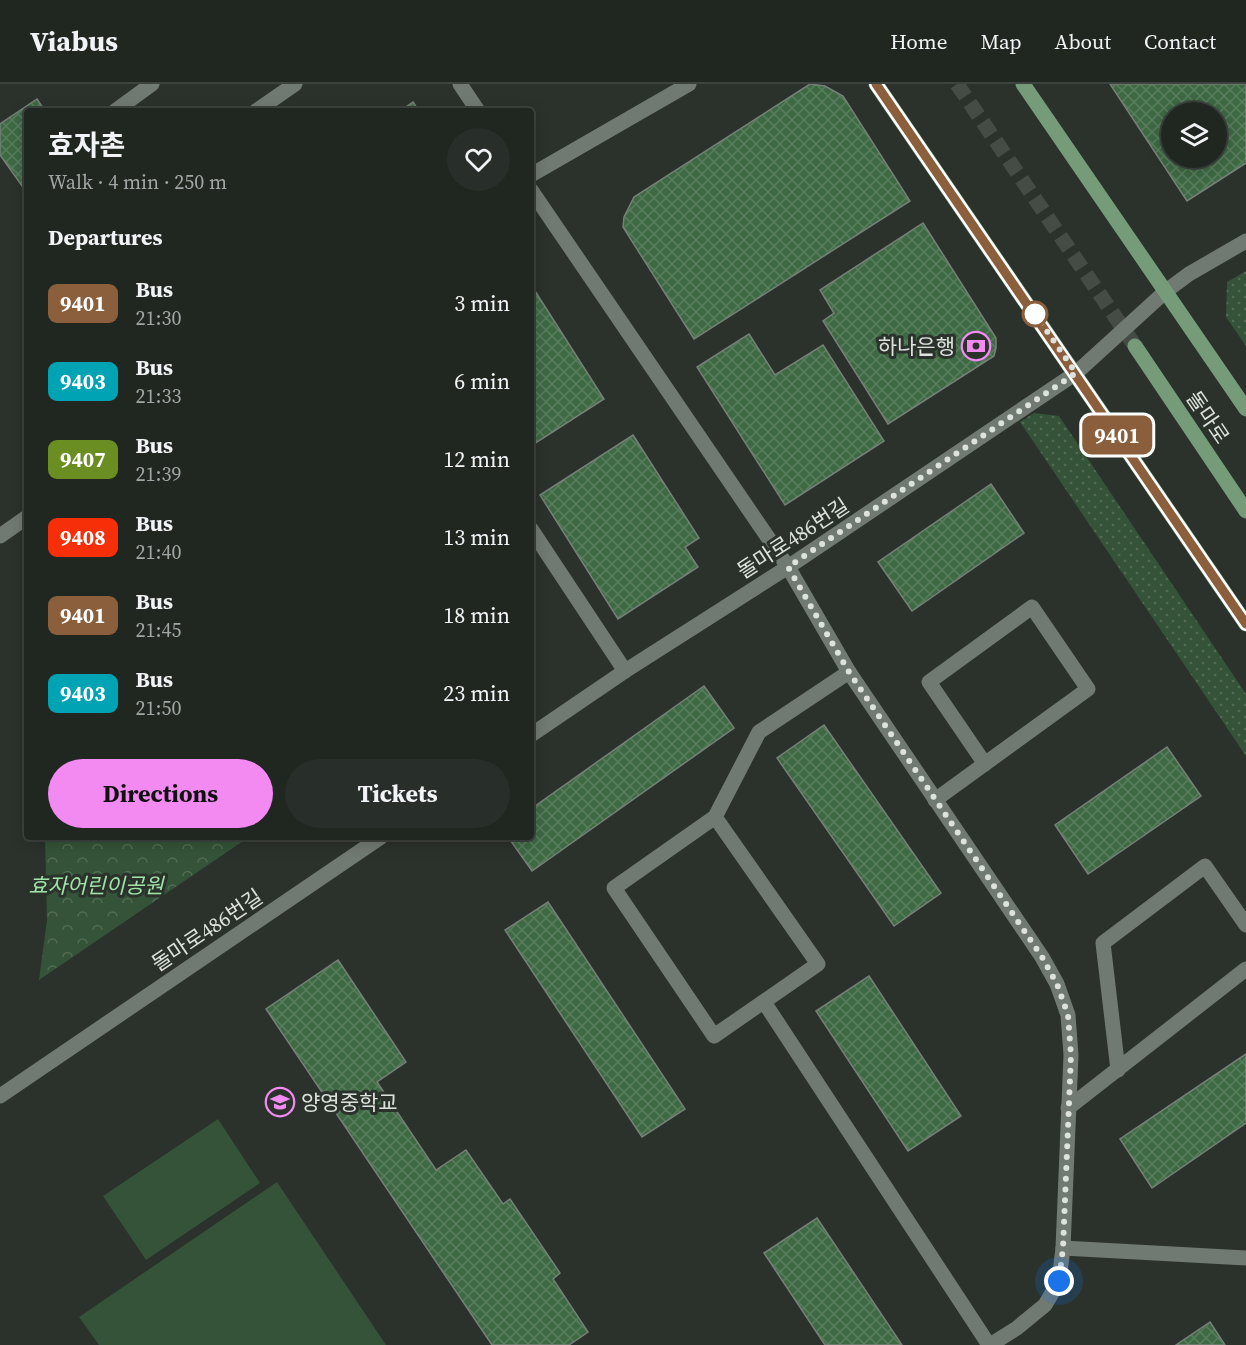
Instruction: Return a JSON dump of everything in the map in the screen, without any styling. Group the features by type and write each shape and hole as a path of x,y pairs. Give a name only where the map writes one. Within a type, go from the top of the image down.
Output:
{"main road":[{"path":"876,84 1246,624"},
{"path":"1023,84 1246,408"},
{"name":"돌마로","path":"1135,346 1246,511"}],"street":[{"path":"119,108 152,84"},
{"path":"260,108 295,84"},
{"path":"460,84 476,108"},
{"path":"534,173 689,84"},
{"path":"534,194 788,567 849,672 1042,957 1057,984 1068,1015 1071,1055 1063,1248 1059,1281 1045,1305 1013,1339 990,1345 764,1002"},
{"name":"돌마로486번길","path":"534,733 625,671 788,567 1076,373 1166,291 1189,274 1246,241"},
{"path":"3,533 24,519"},
{"path":"534,534 625,671"},
{"path":"935,800 985,764 1088,689 1032,607 929,682 985,764"},
{"path":"715,818 818,964 714,1036 614,888 715,818 759,732 849,672"},
{"name":"돌마로486번길","path":"0,1096 377,840"},
{"path":"1118,1070 1103,943 1205,866 1246,925"},
{"path":"1068,1108 1246,969"},
{"path":"1063,1248 1246,1258"}],"green space":[{"path":"1246,271 1246,346 1226,317 1227,282"},
{"path":"1034,413 1059,416 1246,694 1246,756 1020,422"},
{"name":"효자어린이공원","path":"45,840 245,840 39,980 47,920"},
{"path":"218,1119 260,1183 146,1260 103,1196"},
{"path":"277,1182 386,1345 99,1345 79,1317"}],"building":[{"path":"810,84 825,86 843,96 910,201 694,339 623,227 624,217 634,197"},
{"path":"1110,84 1246,84 1246,163 1187,201 1165,168 1227,168 1227,102 1161,102 1161,161"},
{"path":"37,99 43,108 24,108 24,189 0,155 0,124"},
{"path":"413,102 417,108 404,108"},
{"path":"923,223 996,338 996,348 994,356 888,424 823,321 834,313 820,290"},
{"path":"534,291 535,291 604,399 534,444"},
{"path":"749,334 775,375 823,345 884,441 785,505 697,367"},
{"path":"633,435 699,538 685,547 698,567 618,619 540,495"},
{"path":"991,484 1024,533 912,611 878,562"},
{"path":"704,686 734,728 532,871 510,840 534,840 534,807"},
{"path":"824,725 941,893 894,926 777,758"},
{"path":"1167,747 1201,796 1088,874 1055,825"},
{"path":"548,902 685,1109 642,1137 505,930"},
{"path":"338,960 406,1062 377,1082 436,1170 466,1150 503,1204 510,1199 560,1273 553,1279 588,1332 569,1345 492,1345 266,1009"},
{"path":"869,976 961,1116 908,1151 816,1011"},
{"path":"1246,1054 1246,1123 1152,1188 1120,1139"},
{"path":"817,1218 902,1345 825,1345 764,1253"},
{"path":"1210,1322 1225,1345 1176,1345"}],"tunnel":[{"path":"957,84 1135,346"}],"bus line":[{"name":"9401","path":"876,84 1246,624"}],"place":[{"name":"하나은행","path":"976,346"},
{"name":"양영중학교","path":"280,1102"}],"route":[{"path":"1035,314 1076,373 788,567 849,672 1042,957 1063,999 1068,1015 1071,1055 1063,1248 1059,1281"}]}
